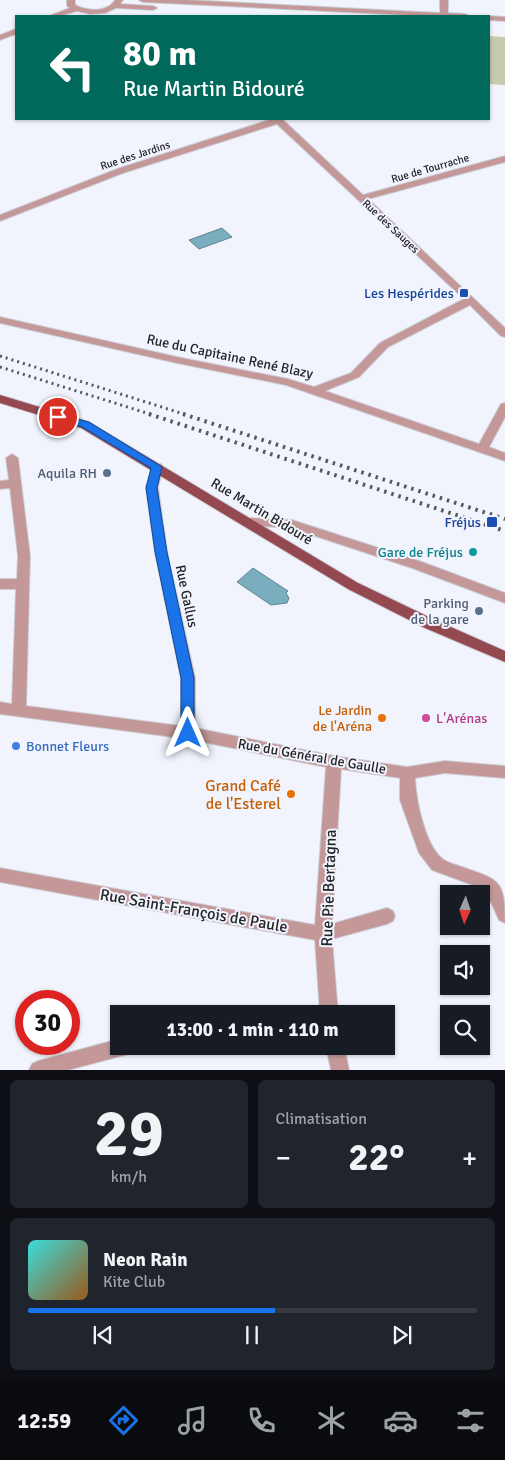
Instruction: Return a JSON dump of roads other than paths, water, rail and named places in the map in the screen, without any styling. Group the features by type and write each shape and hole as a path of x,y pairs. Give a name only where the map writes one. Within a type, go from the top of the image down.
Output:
{"main road":[{"name":"Rue Martin Bidouré","path":"0,399 85,425 250,522 353,586 430,624 505,657"}],"street":[{"path":"71,0 71,6 91,12 115,5 301,15"},
{"path":"143,0 444,15 444,0"},
{"path":"139,15 151,8"},
{"path":"55,15 76,9"},
{"path":"490,18 505,19"},
{"path":"490,25 505,26"},
{"path":"0,38 15,31"},
{"name":"Rue des Sauges","path":"278,120 505,334"},
{"name":"Rue des Jardins","path":"0,218 16,210 120,171 278,120"},
{"name":"Rue de Tourrache","path":"362,198 505,159"},
{"path":"315,391 356,375 367,361 384,345 471,300"},
{"name":"Rue du Capitaine René Blazy","path":"0,320 177,360 288,382 505,457"},
{"path":"482,449 505,407"},
{"path":"12,458 24,556 19,710"},
{"name":"Rue Gallus","path":"157,467 152,488 161,552 188,678 188,733"},
{"path":"0,485 14,484"},
{"path":"250,522 292,524 418,565 505,598"},
{"path":"0,584 23,584"},
{"name":"Rue du Général de Gaulle","path":"0,708 188,733 334,762 407,772 445,767 505,772"},
{"name":"Rue Pie Bertagna","path":"327,1005 323,934 334,762"},
{"path":"407,772 408,800 425,848 438,865 487,884 497,897 505,915"},
{"name":"Rue Saint-François de Paule","path":"0,876 323,934 387,916"},
{"path":"38,1070 110,1049"},
{"path":"338,1055 340,1070"}],"water":[{"path":"222,228 232,237 199,249 189,240"},
{"path":"253,568 288,591 286,593 289,598 287,603 271,605 237,582"}],"railway":[{"path":"0,356 187,415"},
{"path":"0,367 153,415"},
{"path":"149,414 505,531"},
{"path":"183,414 505,519"}],"place":[{"name":"Les Hespérides","path":"464,293"},
{"name":"Aquila RH","path":"107,473"},
{"name":"Fréjus","path":"492,522"},
{"name":"Gare de Fréjus","path":"473,552"},
{"name":"Parking de la gare","path":"479,611"},
{"name":"Le Jardin de l'Aréna","path":"382,718"},
{"name":"L'Arénas","path":"426,718"},
{"name":"Bonnet Fleurs","path":"16,746"},
{"name":"Grand Café de l'Esterel","path":"291,794"}]}
